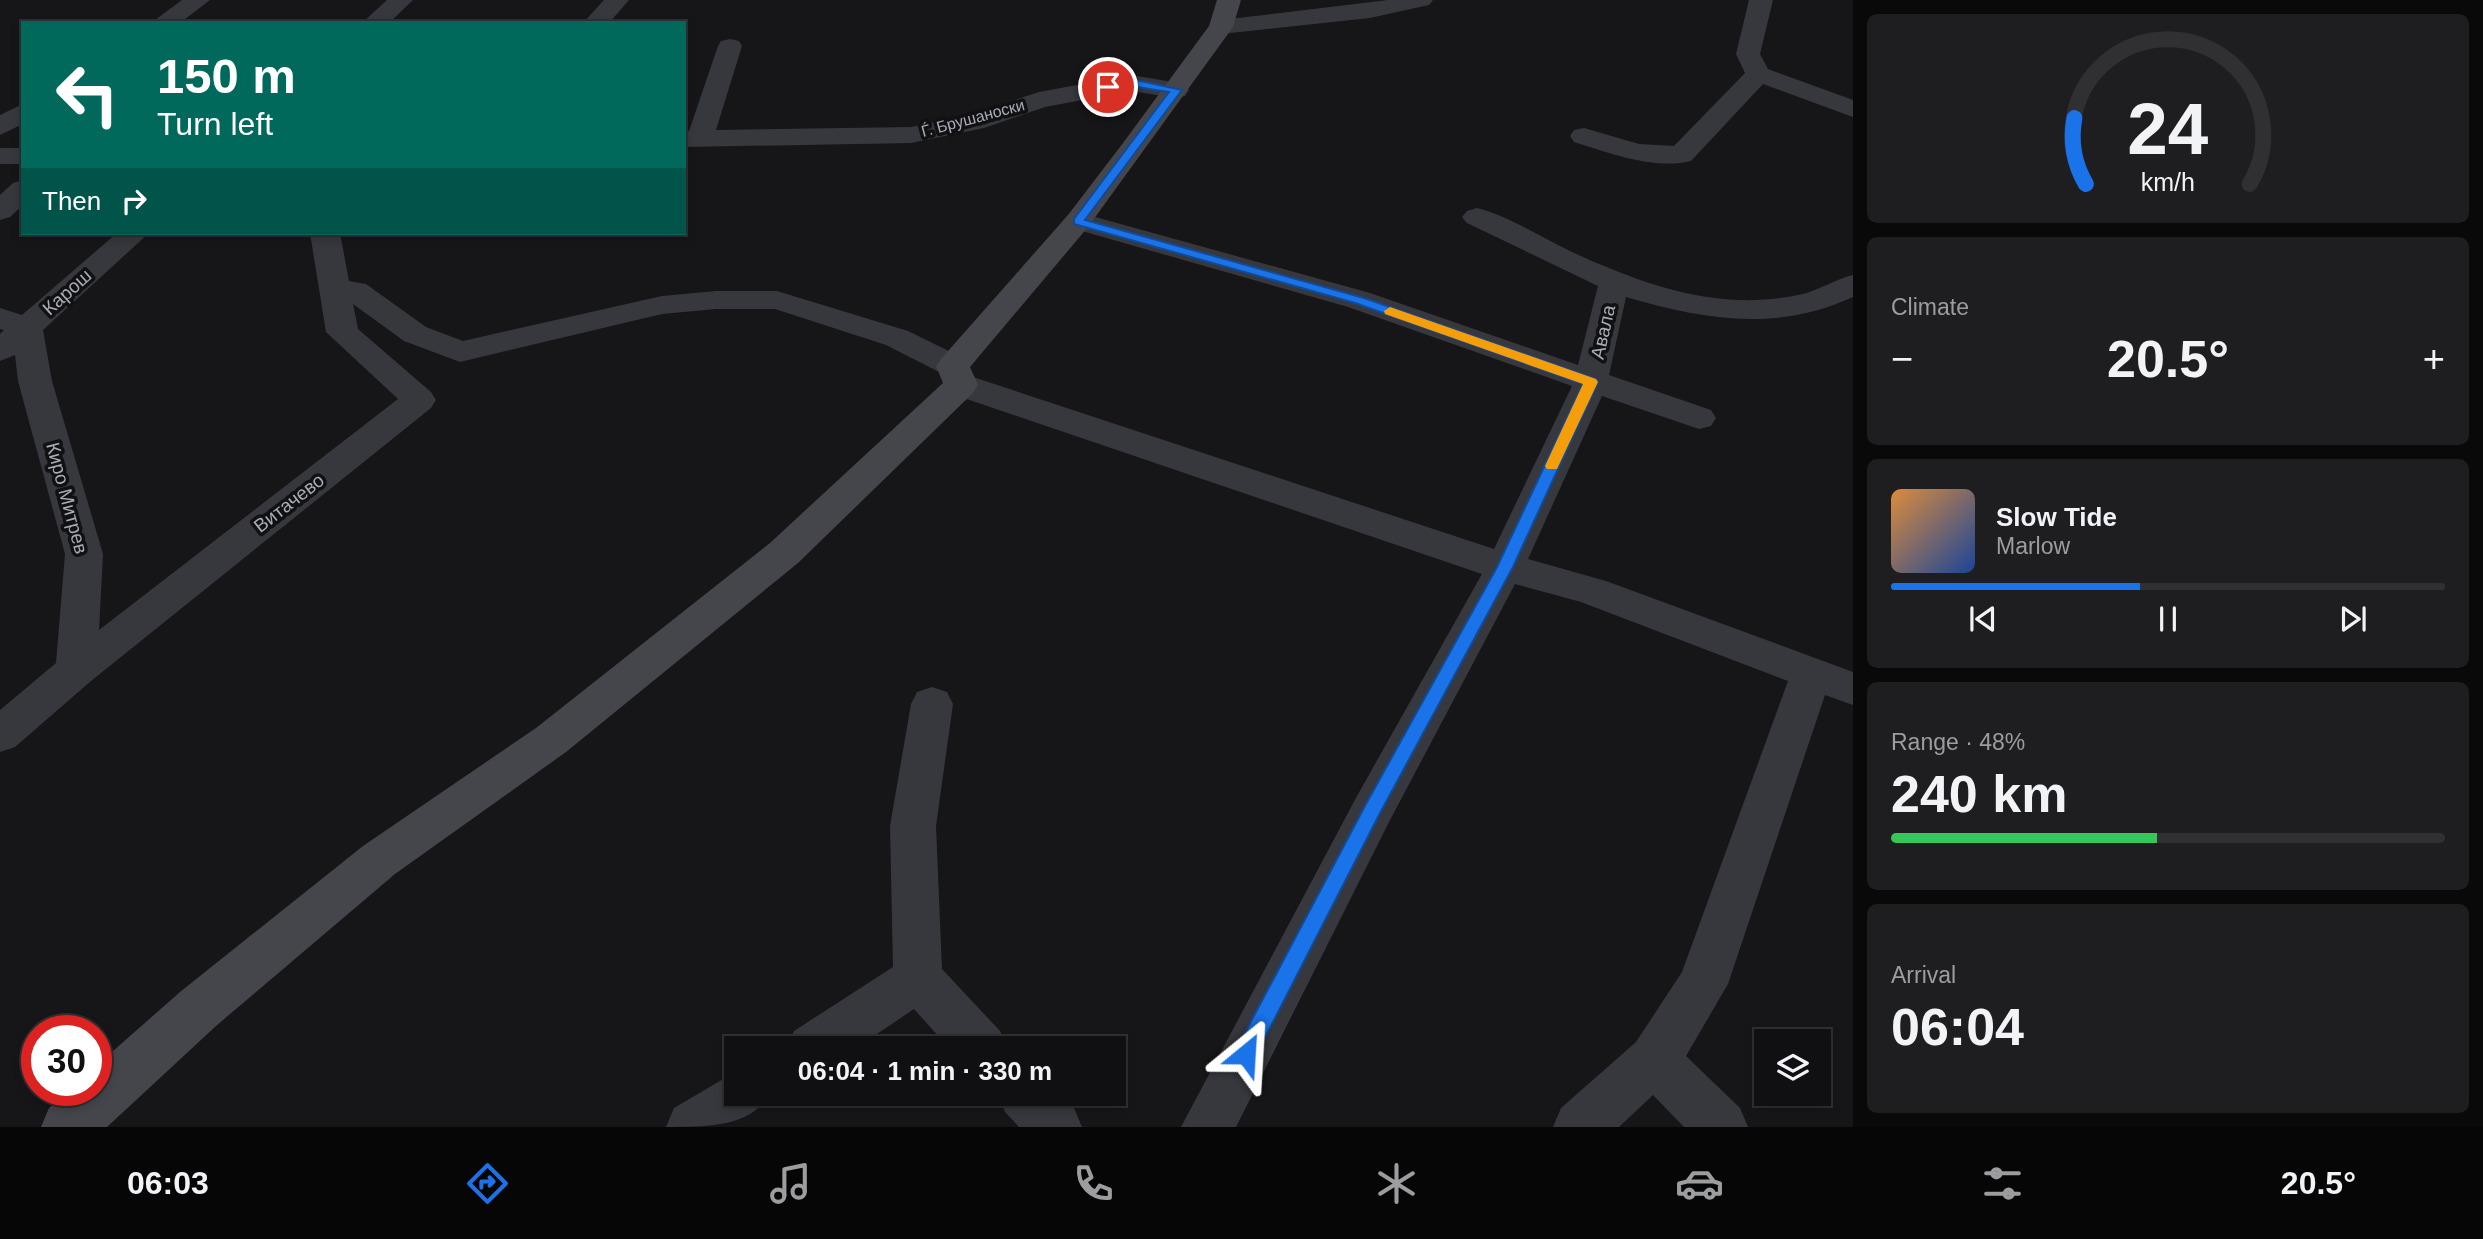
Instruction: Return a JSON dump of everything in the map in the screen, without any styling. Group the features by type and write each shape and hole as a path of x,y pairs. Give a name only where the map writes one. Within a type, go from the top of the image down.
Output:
{"main road":[{"path":"68,1127 198,1009 379,860 551,740 784,553 957,375 1078,221 1176,90 1225,13"}],"street":[{"path":"166,21 198,0"},
{"path":"376,21 401,0"},
{"path":"597,21 617,0"},
{"path":"1225,13 1370,11 1421,0"},
{"path":"1761,0 1748,54 1758,74 1853,109"},
{"path":"692,139 730,46"},
{"path":"1584,136 1637,152 1681,155 1758,74"},
{"name":"Ѓ. Брушаноски","path":"692,139 911,135 975,122 1040,100 1131,83 1176,90"},
{"path":"0,127 21,113"},
{"path":"0,156 21,156"},
{"path":"0,211 21,191"},
{"path":"1476,217 1614,283 1711,311 1785,309 1840,292 1853,284"},
{"path":"1078,221 1359,300 1699,418"},
{"name":"Карош","path":"0,351 14,323 131,235"},
{"name":"Витачево","path":"0,735 76,670 419,400 342,332 326,235"},
{"name":"Авала","path":"1208,1127 1373,809 1505,567 1591,382 1614,283"},
{"path":"334,289 355,290 415,334 460,352 662,306 716,300 777,300 897,338 957,375 1505,567 1592,591 1833,680 1703,984 1654,1060 1580,1127"},
{"name":"Киро Митрев","path":"14,323 35,381 84,554 76,670"},
{"path":"932,704 913,826 919,978 971,1036"},
{"path":"830,1036 919,978"},
{"path":"1654,1060 1721,1127"},
{"path":"693,1127 725,1106"},
{"path":"1035,1106 1055,1127"}],"slow traffic":[{"path":"1390,311 1591,382 1552,466"}],"route":[{"path":"1108,87 1131,83 1176,90 1078,221 1359,300 1591,382 1505,567 1373,809 1246,1054"}]}
